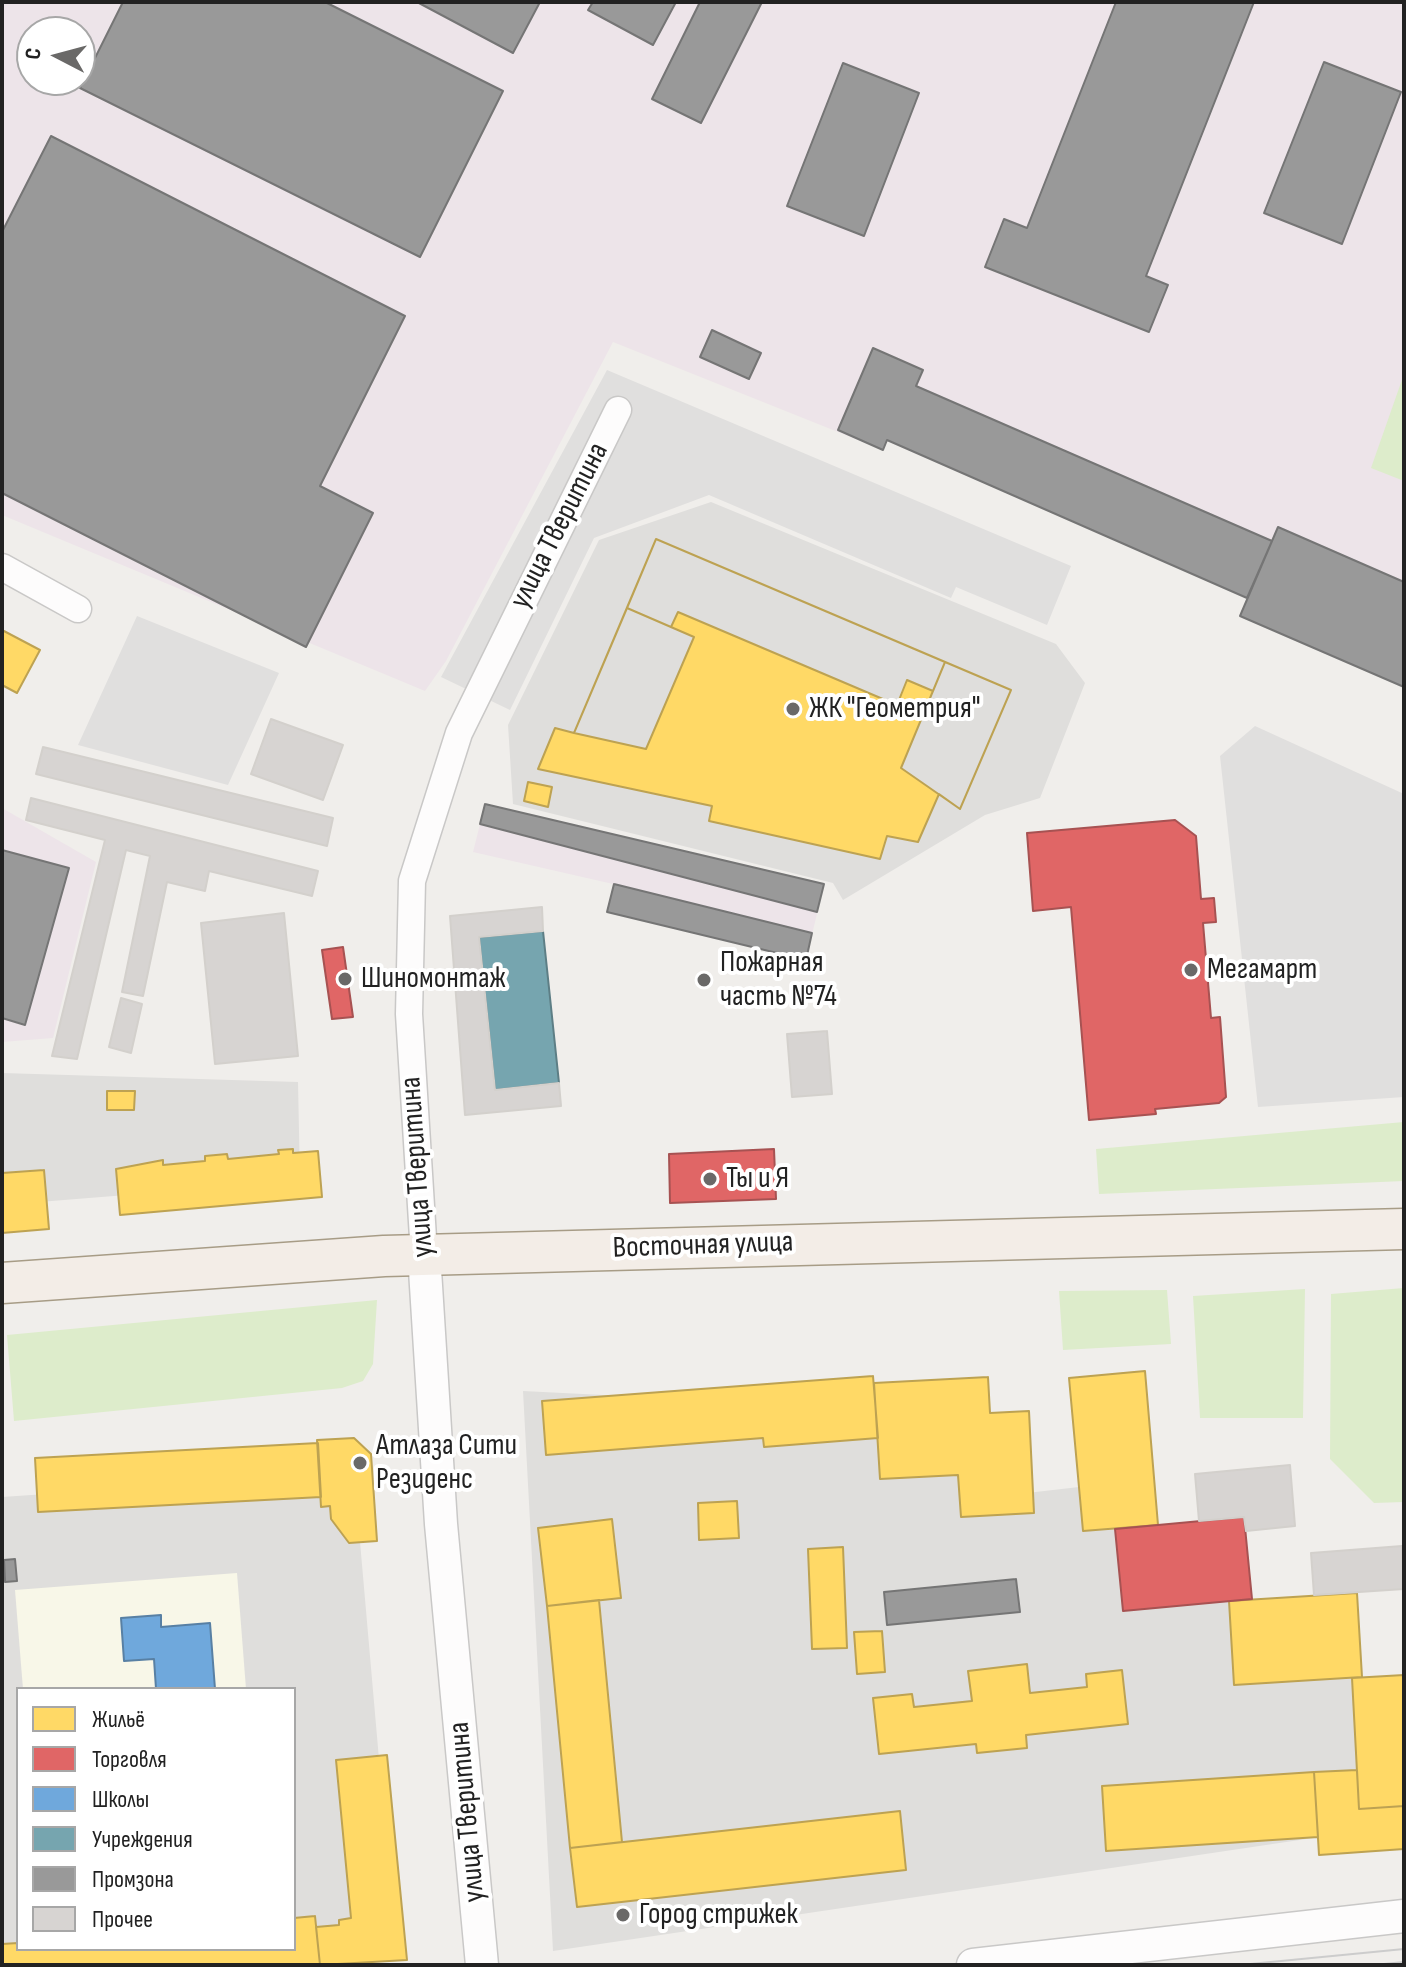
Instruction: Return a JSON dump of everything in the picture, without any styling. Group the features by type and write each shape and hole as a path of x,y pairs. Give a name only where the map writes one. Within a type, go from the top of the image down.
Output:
{"main road":[{"name":"Восточная улица","path":"2,1283 424,1254 1404,1229"}],"street":[{"name":"улица Тверитина","path":"482,1965 441,1524 409,1014 412,881 459,733 618,410"},
{"path":"2,567 78,609"},
{"path":"973,1965 1404,1916"}],"shaded area":[{"path":"2,2 1404,2 1404,687 1240,616 1247,598 887,441 883,450 613,342 446,661 425,691 2,515"},
{"path":"607,370 1071,566 1047,625 956,587 951,598 709,495 594,538 510,710 441,677"},
{"path":"711,502 1056,644 1085,683 1040,798 985,815 843,900 833,883 513,804 508,725 599,540"},
{"path":"137,616 279,673 228,785 78,745"},
{"path":"1255,726 1404,794 1404,1097 1258,1107 1220,756"},
{"path":"485,804 824,884 806,960 607,912 613,884 473,852"},
{"path":"2,808 96,862 53,1038 2,1042"},
{"path":"2,1073 298,1082 300,1181 2,1205"},
{"path":"523,1391 943,1412 1001,1496 1105,1484 1173,1555 1352,1668 1383,1713 1387,1827 553,1951"},
{"path":"354,1473 396,1954 298,1965 2,1965 2,1497"},
{"path":"237,1573 246,1687 23,1687 15,1590"}],"green space":[{"path":"1404,374 1404,481 1371,468"},
{"path":"1404,1122 1404,1181 1099,1194 1096,1149"},
{"path":"1404,1288 1404,1502 1374,1503 1330,1459 1331,1294"},
{"path":"1305,1289 1303,1418 1200,1418 1193,1296"},
{"path":"1167,1290 1171,1344 1063,1350 1059,1291"},
{"path":"377,1300 373,1364 363,1381 342,1388 14,1421 7,1335"}],"building: Жильё":[{"path":"656,539 945,662 933,691 907,680 897,705 678,612 671,627 627,608"},
{"name":"ЖК \"Геометрия\"","path":"656,539 1011,690 960,809 939,794 918,842 887,836 880,859 709,821 712,806 538,769 555,728 574,733"},
{"path":"627,608 694,637 646,749 574,733"},
{"path":"2,630 40,650 17,693 2,685"},
{"path":"945,662 1011,690 960,809 901,768"},
{"path":"528,782 552,787 548,807 524,801"},
{"path":"107,1091 135,1091 134,1110 107,1110"},
{"path":"293,1149 293,1153 318,1151 322,1197 120,1215 116,1169 163,1160 163,1165 205,1161 205,1156 227,1154 228,1159 279,1154 278,1150"},
{"path":"44,1170 49,1229 2,1233 2,1173"},
{"path":"1145,1371 1158,1525 1083,1531 1069,1378"},
{"path":"873,1376 878,1438 764,1447 763,1438 546,1455 542,1401"},
{"path":"988,1377 990,1413 1029,1411 1034,1513 961,1517 958,1475 880,1479 874,1383"},
{"path":"354,1438 371,1454 377,1541 349,1543 331,1519 330,1506 321,1507 317,1440"},
{"path":"318,1443 321,1497 38,1512 35,1458"},
{"path":"737,1501 739,1538 699,1540 698,1503"},
{"path":"612,1519 621,1598 547,1606 538,1528"},
{"path":"843,1547 847,1648 812,1649 808,1549"},
{"path":"1357,1593 1362,1677 1234,1685 1229,1601"},
{"path":"599,1600 622,1842 570,1848 547,1606"},
{"path":"882,1631 885,1672 857,1674 854,1632"},
{"path":"1027,1664 1030,1693 1087,1687 1086,1674 1122,1670 1128,1724 1026,1735 1027,1748 977,1753 976,1744 879,1754 873,1698 912,1694 914,1707 972,1701 968,1671"},
{"path":"1404,1675 1404,1806 1359,1809 1352,1678"},
{"path":"387,1755 407,1960 320,1965 316,1927 339,1925 339,1920 351,1918 336,1760"},
{"path":"1357,1770 1359,1809 1404,1806 1404,1849 1319,1855 1314,1772"},
{"path":"1314,1772 1318,1837 1106,1851 1102,1786"},
{"path":"900,1811 906,1870 577,1907 570,1848"},
{"path":"315,1916 320,1965 2,1965 2,1944 16,1943 16,1951 296,1951 296,1918"}],"building: Торговля":[{"path":"1175,820 1196,836 1201,899 1214,898 1216,922 1203,923 1211,1018 1220,1017 1226,1097 1219,1103 1155,1109 1156,1114 1089,1120 1071,907 1033,911 1027,833"},
{"path":"343,947 353,1017 332,1019 322,950"},
{"path":"774,1149 776,1199 670,1203 669,1154"},
{"path":"1244,1517 1252,1599 1123,1611 1115,1529"}],"building: Школы":[{"path":"161,1615 161,1627 210,1623 215,1687 156,1687 154,1659 124,1661 121,1618"}],"building: Учреждения":[{"path":"543,931 559,1083 495,1090 479,937"}],"building: Промзона":[{"path":"123,2 325,2 503,91 420,257 96,96 96,56"},
{"path":"417,2 540,2 513,53"},
{"path":"593,2 676,2 653,45 588,10"},
{"path":"700,2 762,2 701,123 652,99"},
{"path":"1116,2 1254,2 1146,276 1168,285 1149,332 985,267 1004,219 1027,228"},
{"path":"1324,62 1401,92 1342,244 1264,213"},
{"path":"843,63 919,93 864,236 787,206"},
{"path":"51,136 405,316 320,486 373,513 306,647 2,493 2,232"},
{"path":"712,330 761,353 749,379 700,357"},
{"path":"873,348 923,370 916,386 1272,541 1247,598 887,440 883,450 838,430"},
{"path":"1278,527 1404,582 1404,687 1240,616"},
{"path":"485,804 824,884 817,912 480,824"},
{"path":"2,850 69,868 25,1025 2,1018"},
{"path":"614,884 812,933 806,960 607,912"},
{"path":"15,1559 17,1581 5,1582 4,1560"},
{"path":"1016,1579 1020,1612 887,1625 884,1592"}],"building: Прочее":[{"path":"271,719 343,745 323,800 251,774"},
{"path":"43,747 333,818 327,846 36,774"},
{"path":"31,798 318,871 312,896 209,871 205,891 167,882 143,996 122,992 150,856 126,850 77,1059 52,1056 105,840 26,820"},
{"path":"542,907 543,931 479,937 495,1090 559,1083 561,1106 465,1115 450,916"},
{"path":"284,913 298,1056 215,1064 201,923"},
{"path":"121,998 142,1004 131,1053 109,1047"},
{"path":"827,1031 832,1094 792,1097 787,1034"},
{"path":"1290,1465 1295,1526 1246,1531 1244,1517 1199,1521 1195,1474"},
{"path":"1402,1546 1404,1589 1314,1595 1311,1553"}],"tram line":[{"path":"1240,1965 1404,1949"},
{"path":"1374,1965 1404,1962"}],"place":[{"name":"ЖК \"Геометрия\"","path":"793,709"},
{"name":"Мегамарт","path":"1191,970"},
{"name":"Шиномонтаж","path":"345,979"},
{"name":"Пожарная часть №74","path":"704,980"},
{"name":"Ты и Я","path":"710,1179"},
{"name":"Атлаза Сити Резиденс","path":"360,1463"},
{"name":"Город стрижек","path":"623,1915"}]}
